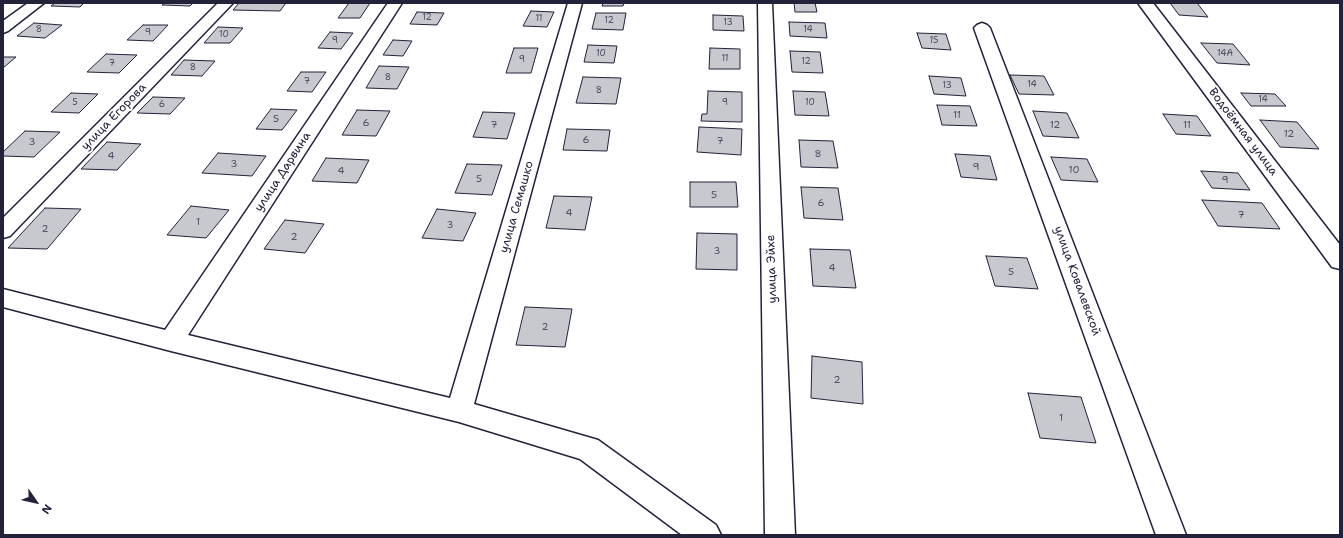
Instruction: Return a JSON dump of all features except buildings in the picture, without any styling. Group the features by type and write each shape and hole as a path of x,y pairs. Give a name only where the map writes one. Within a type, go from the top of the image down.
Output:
{"street":[{"path":"3,28 37,3"},
{"name":"улица Егорова","path":"3,231 226,3"},
{"name":"улица Дарвина","path":"171,342 395,3"},
{"name":"улица Семашко","path":"459,411 575,3"},
{"name":"улица Эйхе","path":"765,3 780,535"},
{"name":"Водоёмная улица","path":"1145,3 1340,261"},
{"name":"улица Ковалевской","path":"982,28 1171,535"},
{"path":"3,298 171,342 459,411 588,449 706,535"}]}
